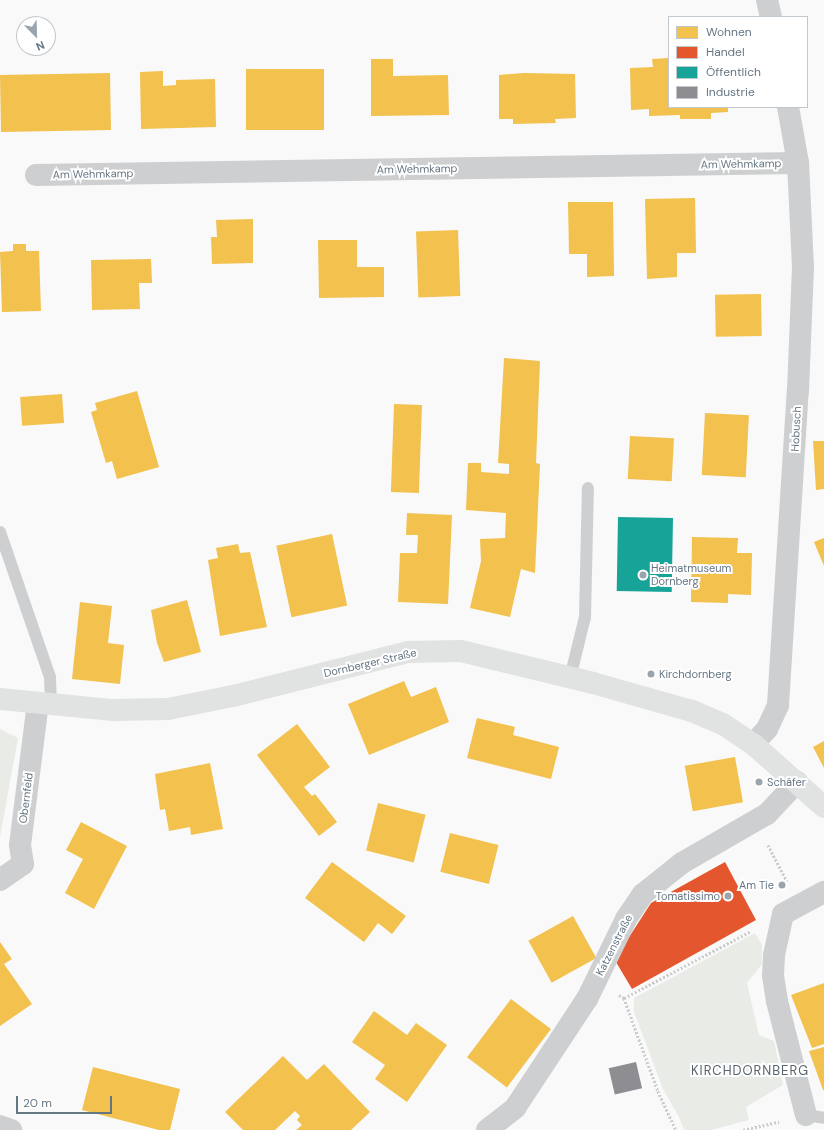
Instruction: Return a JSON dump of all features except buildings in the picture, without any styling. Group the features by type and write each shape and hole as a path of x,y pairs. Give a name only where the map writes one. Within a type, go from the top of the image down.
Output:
{"street":[{"path":"767,0 771,16"},
{"name":"Hobusch","path":"753,744 767,729 778,705 804,268 798,163 788,108"},
{"name":"Am Wehmkamp","path":"36,175 798,163"},
{"name":"Dornberger Straße","path":"0,698 44,704 113,710 168,709 233,696 408,652 434,650 461,651 570,678 692,711 723,724 753,744 824,807"},
{"name":"Obernfeld","path":"0,880 23,864 20,845 44,704"},
{"name":"Katzenstraße","path":"487,1130 515,1108 596,982 626,918 643,894 682,863 766,814 797,782"},
{"path":"815,1117 777,1001 773,975 774,955 791,909 824,892"},
{"path":"0,1126 11,1130"}],"lane":[{"path":"570,678 584,617 588,488"},
{"path":"0,532 50,676 44,704"}],"path":[{"path":"624,998 791,909 756,821"},
{"path":"596,982 624,998 658,1091 676,1130"},
{"path":"743,1130 815,1117"}],"shaded area":[{"path":"0,729 18,738 0,837"},
{"path":"755,933 762,945 762,964 747,983 759,1035 774,1041 783,1085 746,1107 749,1120 711,1130 684,1130 679,1117 663,1089 634,1012 634,998"}],"place":[{"name":"Heimatmuseum Dornberg","path":"643,575"},
{"name":"Kirchdornberg","path":"651,674"},
{"name":"Schäfer","path":"759,782"},
{"name":"Am Tie","path":"782,885"},
{"name":"Tomatissimo","path":"728,896"}],"district":[{"name":"KIRCHDORNBERG","path":"750,1071"}]}
